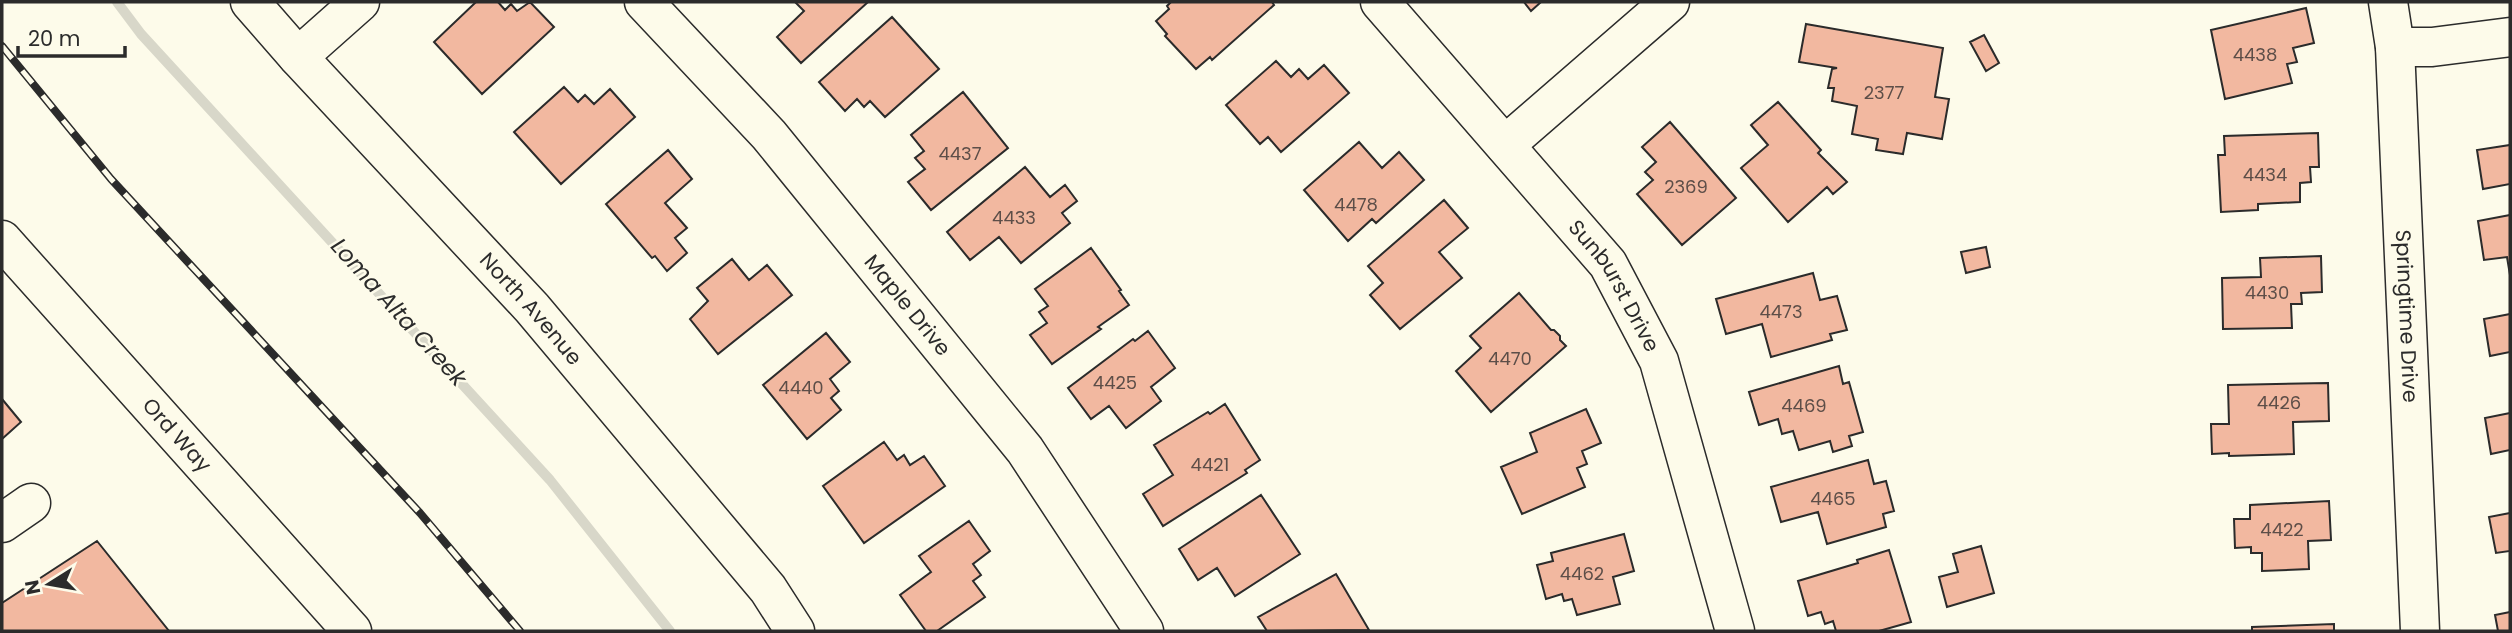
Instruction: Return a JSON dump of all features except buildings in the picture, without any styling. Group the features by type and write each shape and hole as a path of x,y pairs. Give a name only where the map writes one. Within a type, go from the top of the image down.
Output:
{"street":[{"name":"North Avenue","path":"250,2 532,308 768,589 795,631"},
{"path":"298,57 360,2"},
{"name":"Maple Drive","path":"644,2 769,135 1025,450 1144,631"},
{"name":"Sunburst Drive","path":"1380,2 1608,264 1659,361 1735,631"},
{"path":"1505,145 1670,2"},
{"name":"Springtime Drive","path":"2388,2 2395,47 2420,631"},
{"path":"2395,47 2432,47 2510,37"},
{"name":"Ord Way","path":"2,240 352,631"}],"waterway":[{"name":"Loma Alta Creek","path":"117,2 141,34 550,480 670,631"}],"railway":[{"path":"2,46 111,179 420,513 520,631"}]}
